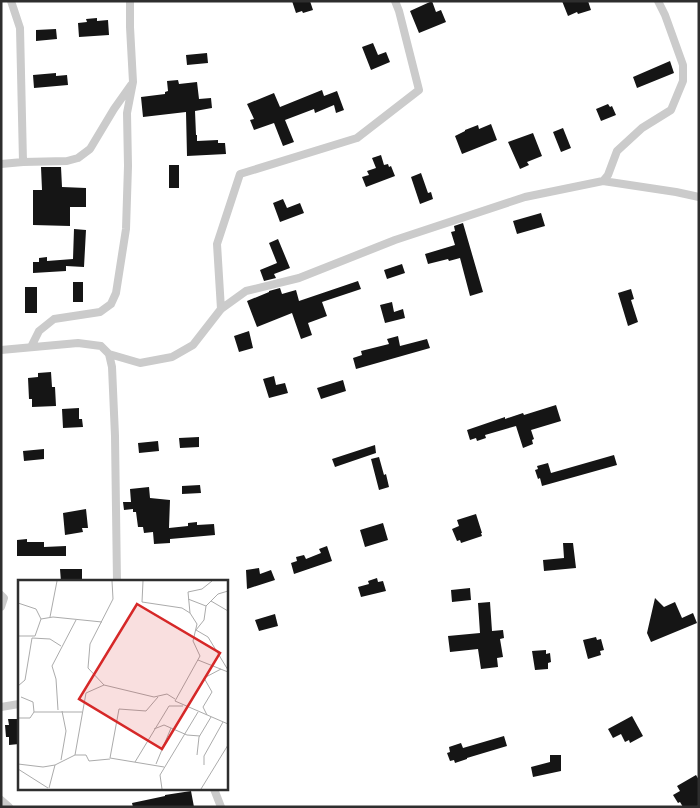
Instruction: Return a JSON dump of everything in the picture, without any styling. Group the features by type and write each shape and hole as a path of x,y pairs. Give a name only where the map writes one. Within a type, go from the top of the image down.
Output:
{"street":[{"path":"11,1 20,28 23,162"},
{"path":"31,347 39,331 54,319 100,312 111,304 116,293 126,229 127,113 134,82 130,1"},
{"path":"221,309 217,244 240,174 357,138 419,90 395,1"},
{"path":"603,180 608,175 617,151 642,128 671,110 683,81 683,65 658,1"},
{"path":"1,164 68,161 78,158 90,149 114,109 134,82"},
{"path":"1,350 78,343 101,346 109,354 140,363 172,357 192,345 221,309 246,291 299,278 395,240 525,197 603,180 699,197"},
{"path":"109,354 112,366 115,436 117,580"},
{"path":"1,595 4,598 1,607"},
{"path":"1,707 18,704"},
{"path":"214,790 221,807"},
{"path":"1,800 9,807"}],"building":[{"path":"292,1 310,1 313,10 296,13"},
{"path":"432,1 436,12 441,10 446,22 419,33 410,11"},
{"path":"562,1 588,1 591,10 578,14 577,12 568,16"},
{"path":"97,18 97,21 108,20 109,35 79,37 78,23 87,22 86,19"},
{"path":"56,29 57,39 36,41 36,30"},
{"path":"373,43 378,55 386,52 390,62 371,70 362,47"},
{"path":"207,53 208,63 187,65 186,55"},
{"path":"670,61 674,73 637,88 633,77"},
{"path":"56,73 56,76 67,75 68,85 34,88 33,75"},
{"path":"178,80 179,84 197,82 199,99 211,98 212,108 195,111 197,141 218,140 218,143 225,143 226,154 187,156 186,112 143,117 141,97 165,94 168,91 167,81"},
{"path":"322,90 324,96 337,91 344,110 336,113 334,105 315,113 314,109 285,120 294,142 283,146 274,123 254,130 250,120 254,119 247,104 274,93 280,107"},
{"path":"608,104 610,107 612,106 616,115 601,121 596,109"},
{"path":"491,124 497,140 462,154 455,136 478,125 479,129"},
{"path":"563,128 571,148 561,152 553,132"},
{"path":"533,133 542,156 527,162 529,165 520,169 508,142"},
{"path":"381,155 384,165 388,164 389,167 391,166 395,176 366,187 362,177 369,175 367,171 376,168 372,158"},
{"path":"169,165 179,165 179,188 169,188"},
{"path":"41,167 61,167 62,187 86,188 86,207 70,207 70,226 33,225 33,190 42,190"},
{"path":"421,173 428,193 431,192 433,199 420,204 411,177"},
{"path":"283,199 287,208 300,203 304,213 280,222 273,203"},
{"path":"541,213 545,226 517,234 513,221"},
{"path":"463,223 483,292 470,296 460,258 428,264 425,254 455,245 451,232 455,231 454,226"},
{"path":"74,229 86,230 84,267 66,266 66,271 33,273 33,262 39,262 39,258 47,257 47,261 73,259"},
{"path":"278,239 290,268 274,274 276,278 264,281 260,270 277,263 269,243"},
{"path":"402,264 405,273 387,279 384,270"},
{"path":"358,281 361,289 322,302 327,316 308,323 312,335 301,339 292,313 257,327 247,301 280,288 282,294 296,290 299,301"},
{"path":"73,282 83,282 83,302 73,302"},
{"path":"25,287 37,287 37,313 25,313"},
{"path":"631,289 634,299 631,300 638,322 628,326 618,293"},
{"path":"392,302 394,312 403,309 405,318 385,323 380,305"},
{"path":"249,331 253,348 239,352 234,336"},
{"path":"398,336 400,346 427,339 430,348 356,369 353,358 362,355 361,351 389,344 387,339"},
{"path":"51,372 52,387 55,387 56,406 32,407 32,399 29,399 28,378 38,377 38,373"},
{"path":"274,376 276,385 285,383 288,393 269,398 263,379"},
{"path":"343,380 346,391 321,399 317,388"},
{"path":"556,405 561,421 531,430 534,439 532,440 533,444 523,448 516,426 485,435 486,438 477,441 476,438 470,440 467,430 505,417 505,419 523,413 524,415"},
{"path":"79,408 79,419 82,419 83,427 63,428 62,409"},
{"path":"199,437 199,447 180,448 179,438"},
{"path":"158,441 159,451 139,453 138,443"},
{"path":"375,445 376,453 335,467 332,459"},
{"path":"44,449 44,459 24,461 23,451"},
{"path":"614,455 617,465 542,486 535,470 538,469 537,466 548,463 551,473"},
{"path":"379,457 389,487 379,490 371,459"},
{"path":"200,485 201,493 182,494 182,486"},
{"path":"149,487 150,498 170,500 169,528 188,526 188,523 197,522 197,525 214,524 215,535 170,539 170,543 154,544 153,532 144,533 143,527 138,527 136,512 133,512 133,509 124,510 123,502 131,502 130,489"},
{"path":"86,509 88,528 82,528 83,532 65,535 63,513"},
{"path":"476,514 482,536 461,543 460,540 457,541 452,529 459,526 457,520"},
{"path":"383,523 388,540 365,547 360,530"},
{"path":"27,539 27,542 44,542 44,547 66,546 66,556 17,556 17,540"},
{"path":"563,543 573,543 576,568 544,571 543,560 564,558"},
{"path":"327,546 332,561 294,574 291,563 297,561 296,557 304,555 306,559 321,553 319,549"},
{"path":"259,568 260,574 271,570 275,580 247,589 246,570"},
{"path":"60,569 82,569 82,580 61,580"},
{"path":"377,578 378,582 383,581 386,591 361,597 358,587 369,584 368,581"},
{"path":"470,588 471,600 452,602 451,590"},
{"path":"655,598 664,607 675,602 682,618 693,613 697,623 651,642 647,633"},
{"path":"490,602 492,631 503,630 504,638 500,639 503,657 497,658 498,667 481,669 478,649 450,652 448,636 480,633 478,603"},
{"path":"275,614 278,626 259,631 255,620"},
{"path":"596,637 597,640 601,639 604,650 600,651 601,655 588,659 583,640"},
{"path":"546,650 546,654 550,653 551,662 548,663 548,669 535,670 532,651"},
{"path":"632,716 643,736 630,743 629,740 625,742 621,734 613,738 608,729"},
{"path":"8,719 18,719 18,744 9,745 9,737 6,737 5,725 9,725"},
{"path":"504,736 507,746 455,763 454,760 450,761 447,753 450,752 449,747 461,743 463,748"},
{"path":"550,755 561,755 561,771 533,777 531,767 550,762"},
{"path":"696,775 699,780 699,805 696,807 683,807 673,795 680,791 677,786"},
{"path":"191,791 194,807 133,807 132,803 165,795"}]}
